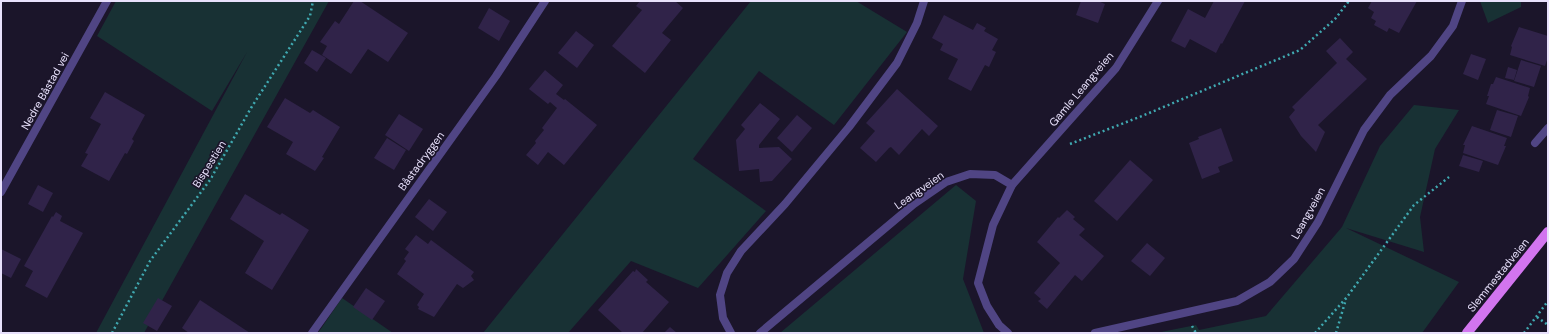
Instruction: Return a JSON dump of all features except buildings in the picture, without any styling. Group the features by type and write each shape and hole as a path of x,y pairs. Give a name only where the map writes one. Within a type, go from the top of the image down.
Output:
{"main road":[{"name":"Slemmestadveien","path":"1467,333 1548,232"}],"street":[{"name":"Nedre Båstad vei","path":"1,192 107,1"},
{"name":"Båstadryggen","path":"312,333 496,76 545,1"},
{"path":"731,333 723,318 720,295 727,273 741,251 785,204 844,133 897,63 918,23 924,1"},
{"name":"Gamle Leangveien","path":"1012,185 1116,68 1158,1"},
{"name":"Leangveien","path":"1095,333 1129,324 1186,314 1237,301 1270,282 1294,259 1318,222 1364,130 1390,95 1431,56 1453,26 1462,1"},
{"path":"1535,143 1548,128"},
{"name":"Leangveien","path":"760,333 914,204 946,182 970,174 995,174 1012,185"},
{"path":"1008,333 999,325 987,306 978,283 993,224 1012,185"}],"path":[{"name":"Bispestien","path":"112,333 150,261 210,180 251,108 310,16 313,1"},
{"path":"1050,142 1060,148 1142,116 1300,50 1335,19 1348,1"},
{"path":"1314,333 1347,297 1414,205 1449,178"},
{"path":"1336,333 1347,297"},
{"path":"1524,333 1548,301"},
{"path":"1537,317 1548,325"}],"green space":[{"path":"116,1 329,1 144,333 96,333 247,52 212,111 97,36"},
{"path":"751,1 856,1 907,32 834,125 759,71 693,159 766,211 698,288 631,261 568,333 483,333"},
{"path":"1480,1 1521,1 1521,7 1488,23"},
{"path":"1414,105 1459,110 1435,149 1420,217 1424,252 1346,228 1459,282 1422,333 1156,333 1196,325 1199,330 1266,316 1342,227 1380,146"},
{"path":"956,185 976,201 963,279 984,333 780,333"},
{"path":"342,298 393,333 318,333"}]}
